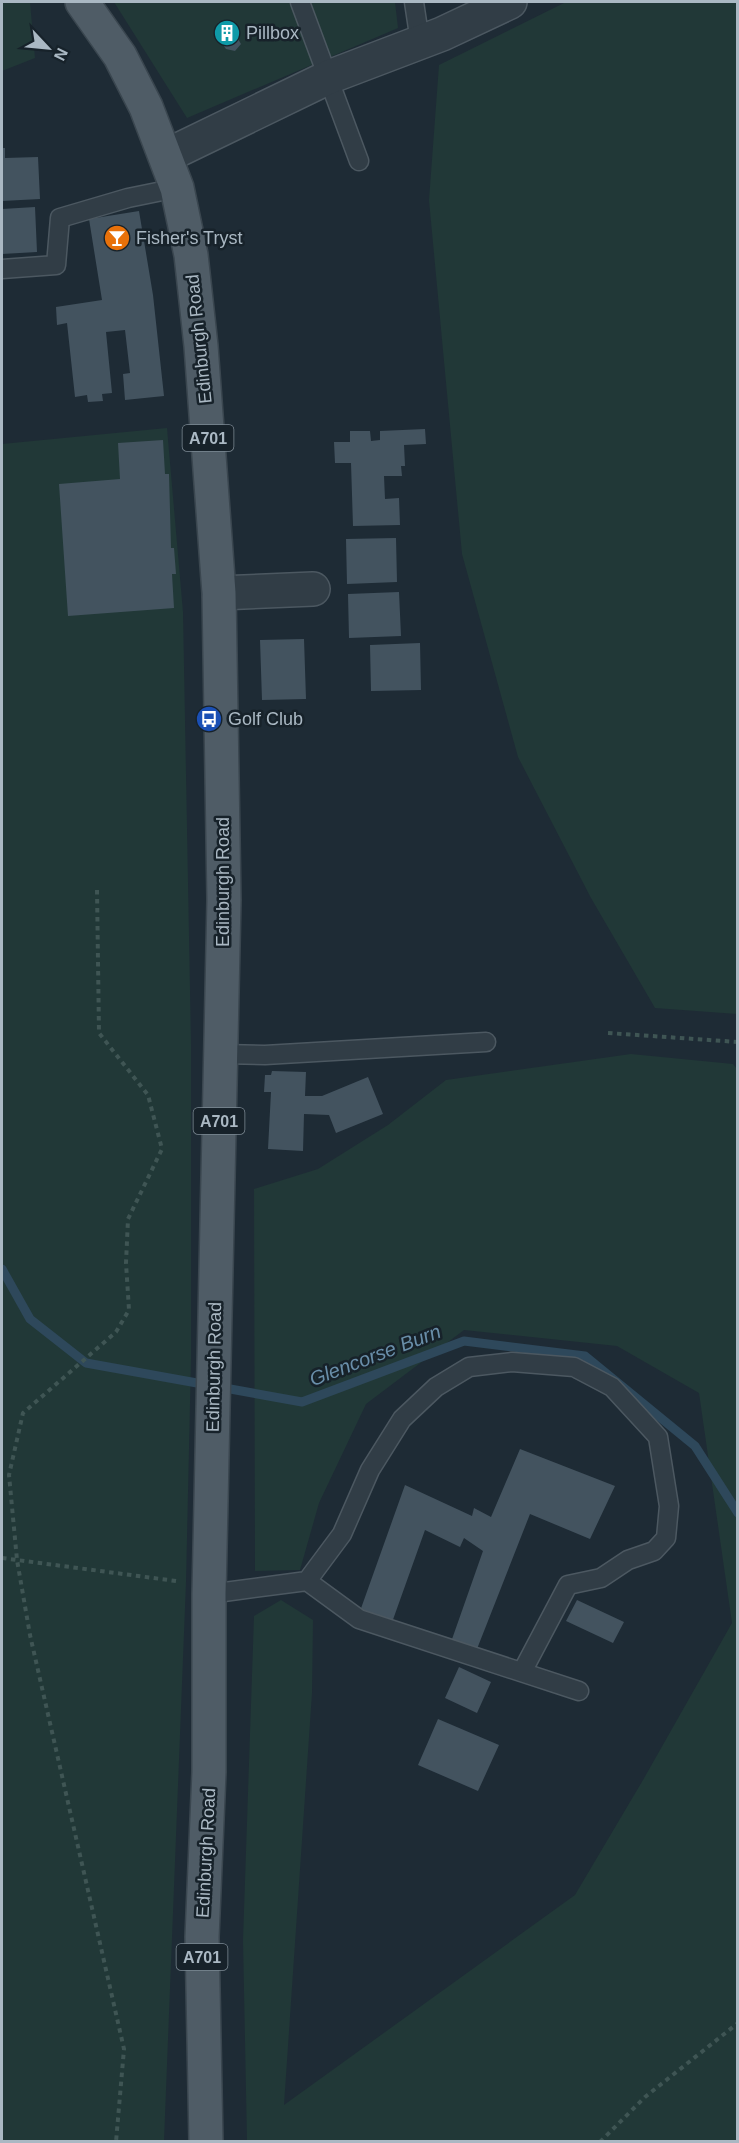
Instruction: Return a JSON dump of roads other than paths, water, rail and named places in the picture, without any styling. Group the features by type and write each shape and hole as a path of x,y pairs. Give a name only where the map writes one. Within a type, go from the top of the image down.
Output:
{"main road":[{"name":"Edinburgh Road","path":"82,2 120,56 166,156 177,188 191,255 200,335 219,593 224,900 209,1588 209,1772 202,1937 206,2142"}],"street":[{"path":"166,156 329,77 420,42 510,2"},
{"path":"219,593 313,589"}],"lane":[{"path":"300,2 359,161"},
{"path":"414,2 420,42"},
{"path":"2,269 56,266 60,219 128,198 177,188"},
{"path":"221,1054 265,1055 486,1042"},
{"path":"308,1581 342,1534 370,1470 402,1419 436,1387 470,1367 512,1362 574,1367 612,1387 658,1437 669,1506 666,1538 654,1551 628,1560 601,1578 568,1585 522,1672"},
{"path":"209,1588 308,1581 359,1619 579,1691"}],"waterway":[{"name":"Glencorse Burn","path":"2,1269 30,1319 86,1363 302,1402 464,1341 585,1356 695,1446 738,1513"}],"place":[{"name":"Pillbox","path":"227,33"},
{"name":"Fisher's Tryst","path":"117,238"},
{"name":"Golf Club","path":"209,719"}]}
